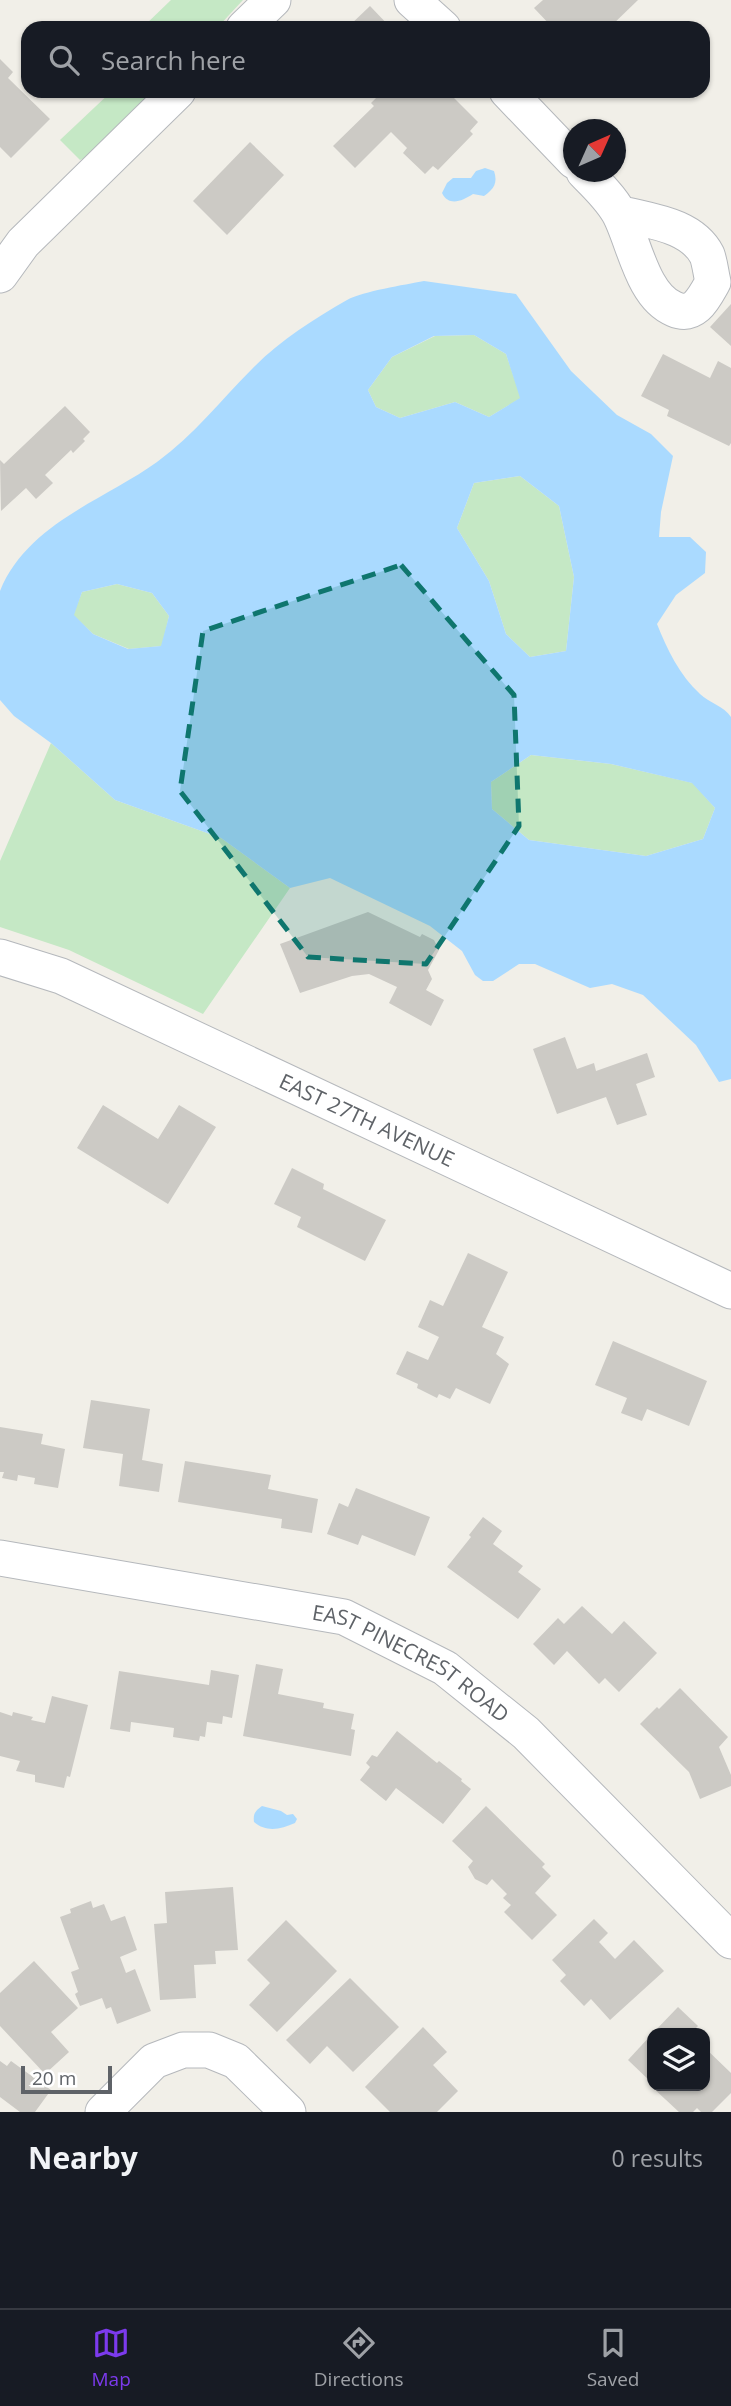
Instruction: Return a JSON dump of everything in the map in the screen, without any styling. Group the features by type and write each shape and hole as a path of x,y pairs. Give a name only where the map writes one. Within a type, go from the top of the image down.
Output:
{"street":[{"path":"251,21 273,0"},
{"path":"412,0 435,21"},
{"path":"0,274 23,243 171,98"},
{"path":"514,98 563,150"},
{"path":"593,182 619,213"},
{"name":"EAST 27TH AVENUE","path":"0,957 61,976 731,1291"},
{"name":"EAST PINECREST ROAD","path":"0,1558 344,1617 445,1668 526,1733 731,1941"},
{"path":"103,2112 153,2061 183,2050 209,2050 236,2061 288,2112"}],"highlighted area":[{"path":"401,565 514,695 519,826 426,964 308,957 180,791 203,631"}],"green space":[{"path":"171,0 243,0 224,21 149,21"},
{"path":"105,98 151,98 101,151 80,160 60,140"},
{"path":"474,335 506,354 521,398 489,417 455,402 400,418 376,407 368,390 392,357 435,336"},
{"path":"520,476 559,506 574,577 566,651 530,657 506,634 489,581 457,528 474,483"},
{"path":"117,584 152,593 169,616 162,646 129,649 93,634 73,615 82,592"},
{"path":"51,743 115,800 221,838 290,888 203,1014 69,950 0,927 0,861"},
{"path":"531,755 611,764 693,783 715,808 703,839 646,856 529,840 492,809 491,782"}],"water":[{"path":"485,168 494,171 496,179 493,188 484,196 473,194 452,201 442,193 453,178 471,178 476,171"},
{"path":"424,281 516,294 571,371 617,415 651,434 673,456 661,512 659,537 690,537 706,552 705,573 676,595 657,624 686,679 704,697 731,717 731,1079 719,1082 696,1045 643,995 612,984 590,988 535,964 519,964 493,981 483,981 475,975 462,951 430,926 330,878 290,888 221,838 115,800 51,743 14,716 0,700 0,591 12,568 28,548 69,516 170,452 262,359 297,331 354,297","holes":["474,335 506,354 520,398 489,417 455,402 400,418 376,407 368,390 392,357 434,336","520,476 559,506 574,577 566,651 530,657 506,634 489,581 457,528 474,483","117,584 152,593 169,616 161,646 128,649 93,634 74,615 82,592","531,755 611,764 692,783 715,808 703,839 646,856 529,840 492,809 491,782"]},
{"path":"262,1806 287,1815 293,1814 297,1819 295,1823 285,1827 264,1828 254,1822 255,1813"}],"building":[{"path":"543,0 638,0 616,21 546,21 534,8"},
{"path":"370,6 384,21 354,21"},
{"path":"0,59 13,72 8,78 21,91 21,98 28,98 50,119 11,158 0,147"},
{"path":"376,98 454,98 478,122 470,131 473,134 438,170 433,166 425,174 403,153 407,148 391,132 355,168 333,146 374,106 371,103"},
{"path":"250,142 284,175 227,235 193,201"},
{"path":"731,304 731,346 710,327"},
{"path":"663,354 710,378 718,361 731,368 729,446 667,416 669,410 641,396"},
{"path":"65,406 90,432 83,439 85,441 73,453 71,450 45,475 53,483 36,499 26,488 1,511 0,460 4,464"},
{"path":"368,912 420,937 422,934 434,940 439,950 428,970 432,979 426,990 444,1000 431,1026 389,1003 397,987 369,974 352,976 300,993 280,944"},
{"path":"565,1037 577,1069 594,1063 596,1071 647,1053 655,1077 636,1084 647,1115 617,1125 606,1097 557,1114 533,1049"},
{"path":"103,1105 158,1139 179,1105 216,1127 168,1204 77,1148"},
{"path":"292,1168 324,1184 323,1189 386,1220 365,1261 297,1227 301,1217 274,1204"},
{"path":"468,1253 508,1272 482,1327 504,1337 496,1354 509,1364 490,1404 456,1388 450,1399 439,1394 437,1398 417,1388 418,1384 396,1374 407,1351 428,1360 439,1337 418,1327 430,1300 443,1306"},
{"path":"613,1341 707,1381 689,1426 647,1409 642,1421 621,1413 627,1398 595,1385"},
{"path":"91,1400 150,1409 142,1460 163,1464 159,1492 119,1486 123,1454 83,1448"},
{"path":"0,1427 43,1434 41,1444 65,1449 58,1488 34,1484 35,1478 18,1475 17,1481 2,1478 4,1472 0,1472"},
{"path":"185,1461 271,1475 268,1489 318,1499 312,1533 281,1528 282,1519 178,1502"},
{"path":"356,1488 430,1517 415,1556 362,1535 358,1545 327,1534 339,1503 348,1507"},
{"path":"483,1517 502,1531 493,1544 523,1566 518,1572 541,1589 518,1619 447,1567"},
{"path":"582,1606 612,1634 624,1621 657,1653 619,1692 605,1678 599,1684 567,1651 554,1665 533,1644 558,1618 564,1624"},
{"path":"256,1664 283,1669 278,1694 324,1703 323,1708 354,1714 351,1729 355,1730 351,1756 243,1736"},
{"path":"211,1670 239,1675 232,1718 223,1716 222,1724 207,1722 205,1737 200,1736 199,1741 173,1737 174,1728 131,1722 130,1732 110,1729 119,1671 209,1685"},
{"path":"680,1688 728,1737 719,1747 731,1775 731,1786 700,1799 689,1772 640,1724"},
{"path":"52,1696 88,1705 70,1777 67,1776 64,1788 35,1782 35,1775 16,1771 20,1761 0,1756 0,1712 12,1716 13,1712 45,1723"},
{"path":"397,1731 462,1779 471,1789 443,1824 396,1788 386,1801 360,1780 370,1767 366,1763 372,1755 377,1757"},
{"path":"486,1806 545,1864 542,1867 551,1876 535,1893 557,1915 532,1940 504,1912 511,1905 503,1898 507,1894 492,1879 487,1885 475,1879 468,1867 473,1861 452,1841"},
{"path":"233,1887 238,1950 215,1951 216,1964 194,1965 196,1998 160,2000 154,1924 167,1923 165,1892"},
{"path":"91,1901 93,1908 104,1904 111,1921 125,1916 137,1950 120,1957 126,1973 135,1969 151,2011 117,2024 111,2007 106,2009 102,1998 80,2006 75,1994 78,1992 71,1972 79,1969 60,1917 71,1913 70,1909"},
{"path":"594,1919 608,1933 599,1942 615,1959 634,1940 664,1971 610,2020 591,1999 584,2006 560,1981 566,1975 552,1960"},
{"path":"286,1920 337,1971 277,2032 249,2005 270,1983 247,1960"},
{"path":"34,1961 78,2008 51,2032 69,2052 45,2074 0,2026 0,1993"},
{"path":"350,1978 399,2027 353,2072 327,2046 310,2064 286,2040"},
{"path":"678,2007 698,2026 696,2028 658,2028"},
{"path":"423,2027 447,2052 433,2065 458,2091 437,2112 390,2112 365,2087"},
{"path":"647,2039 647,2078 628,2060"},
{"path":"710,2053 731,2073 731,2093 712,2112 701,2112 697,2108 693,2112 679,2112 656,2091 710,2091"},
{"path":"0,2061 7,2066 11,2061 51,2090 35,2112 20,2112 0,2097"}]}
